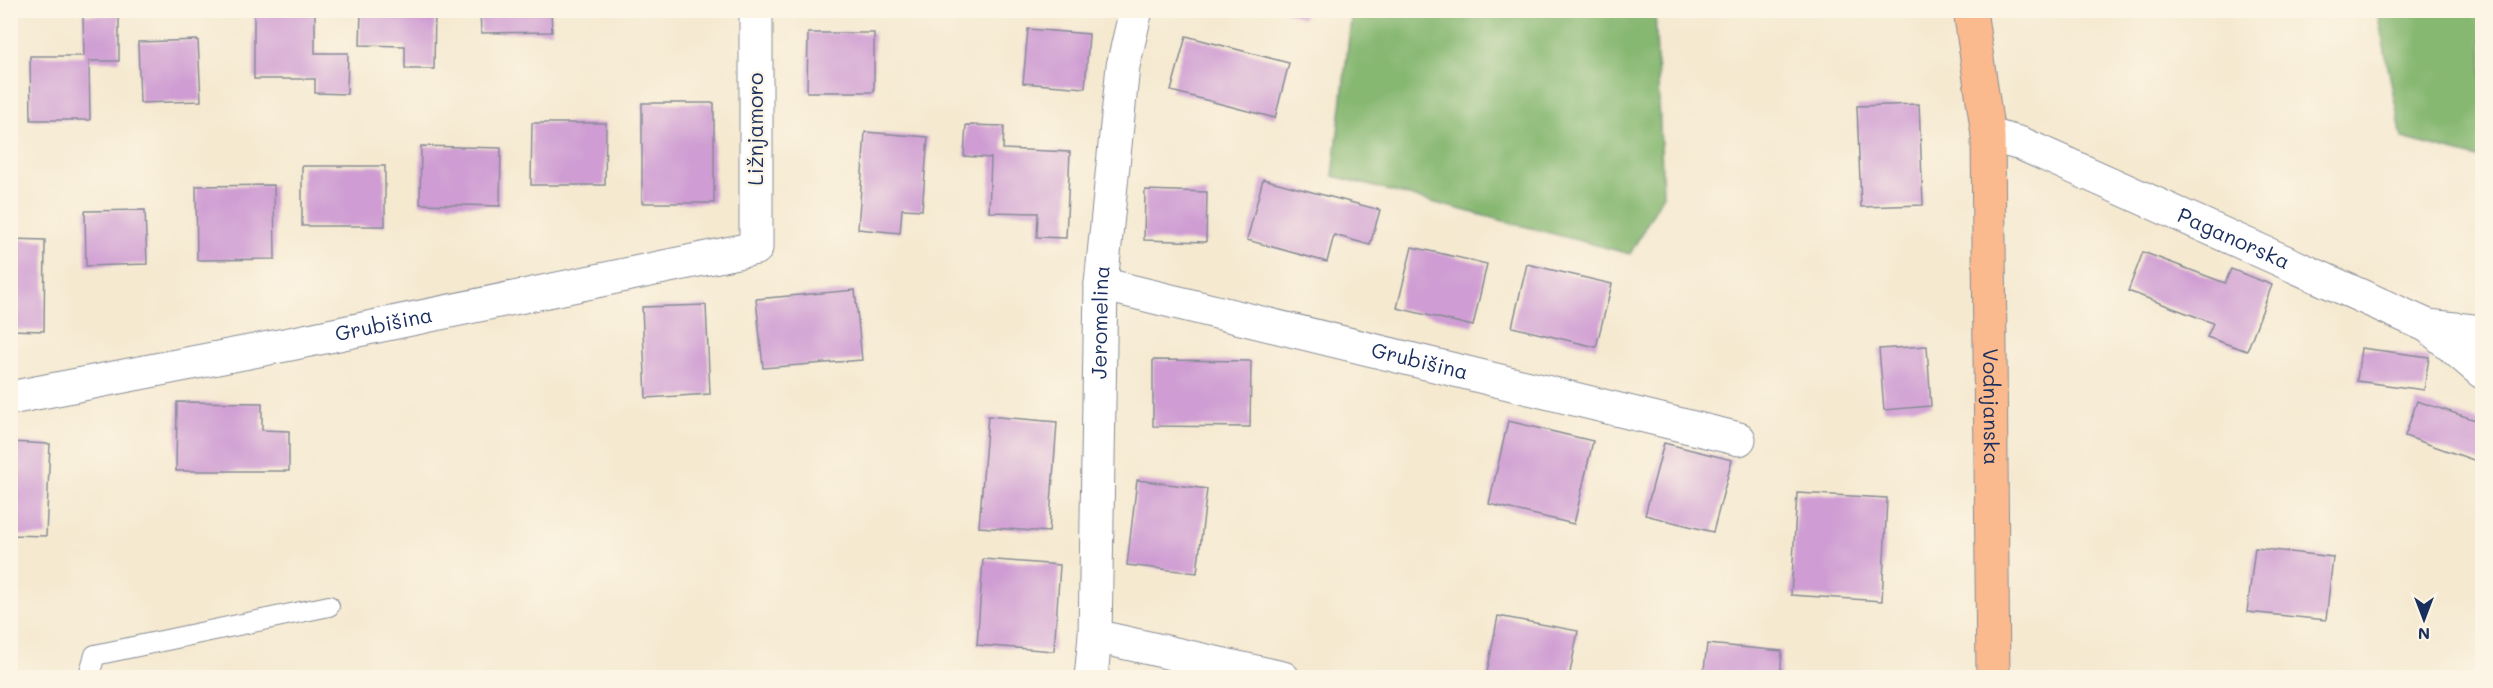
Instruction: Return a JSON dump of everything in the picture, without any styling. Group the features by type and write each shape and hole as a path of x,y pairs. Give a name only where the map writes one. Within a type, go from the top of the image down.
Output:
{"main road":[{"name":"Vodnjanska","path":"1970,10 1988,135 1993,678"}],"street":[{"name":"Ližnjamoro","path":"756,10 756,248"},
{"name":"Jeromelina","path":"1091,678 1095,636 1101,284 1123,66 1136,10"},
{"name":"Paganorska","path":"1988,135 2022,144 2428,326 2482,332"},
{"name":"Grubišina","path":"10,398 290,344 756,248"},
{"name":"Grubišina","path":"1101,284 1739,440"},
{"path":"2428,326 2482,372"},
{"path":"1095,636 1283,678"}],"lane":[{"path":"88,678 95,655 329,606"}],"green space":[{"path":"1352,11 1655,11 1663,195 1630,254 1333,176"},
{"path":"2377,11 2482,11 2482,159 2402,138"}],"building":[{"path":"254,10 315,10 315,53 348,53 347,94 315,93 315,79 254,79"},
{"path":"361,10 435,10 434,69 405,69 405,46 360,45"},
{"path":"480,10 551,10 552,32 481,33"},
{"path":"1283,10 1306,10 1303,19"},
{"path":"83,15 119,15 119,61 89,61 90,120 31,120 30,56 84,56"},
{"path":"1028,29 1089,34 1085,88 1023,83"},
{"path":"808,33 874,33 874,92 807,92"},
{"path":"1186,36 1289,63 1275,118 1171,91"},
{"path":"198,40 201,101 140,103 138,42"},
{"path":"642,103 714,103 714,203 642,203"},
{"path":"1919,104 1923,205 1861,207 1857,106"},
{"path":"532,123 606,123 605,185 531,185"},
{"path":"966,125 1004,126 1003,149 1070,152 1066,238 1037,237 1038,213 989,212 991,158 964,156"},
{"path":"865,132 928,137 922,210 902,209 900,233 858,229"},
{"path":"421,146 501,148 500,206 420,204"},
{"path":"302,166 385,166 385,226 302,226"},
{"path":"1263,179 1380,210 1370,245 1334,235 1327,262 1247,240"},
{"path":"274,185 275,259 197,260 196,186"},
{"path":"1145,190 1207,192 1206,242 1144,240"},
{"path":"145,210 147,264 86,266 85,211"},
{"path":"10,239 45,240 44,331 10,330"},
{"path":"1412,247 1487,264 1473,326 1397,308"},
{"path":"2143,252 2225,283 2231,269 2272,285 2247,351 2207,337 2213,323 2128,291"},
{"path":"1527,264 1612,284 1596,347 1512,327"},
{"path":"855,290 862,360 763,368 756,299"},
{"path":"706,305 710,394 646,398 642,307"},
{"path":"1927,346 1931,406 1884,410 1879,349"},
{"path":"2361,348 2429,357 2424,390 2357,381"},
{"path":"1153,360 1251,361 1250,427 1153,426"},
{"path":"2417,401 2482,422 2482,463 2405,436"},
{"path":"177,402 262,403 262,430 289,431 289,471 176,471"},
{"path":"988,416 1057,422 1049,532 979,527"},
{"path":"1508,421 1593,441 1574,524 1489,504"},
{"path":"10,442 50,444 46,536 10,535"},
{"path":"1664,443 1732,460 1713,532 1645,515"},
{"path":"1137,480 1207,489 1197,573 1127,565"},
{"path":"1797,493 1887,498 1882,601 1791,595"},
{"path":"2255,548 2333,557 2326,620 2247,612"},
{"path":"983,559 1060,565 1054,651 977,645"},
{"path":"1498,616 1578,631 1569,678 1486,678"},
{"path":"1707,644 1782,651 1780,678 1703,678"}]}
